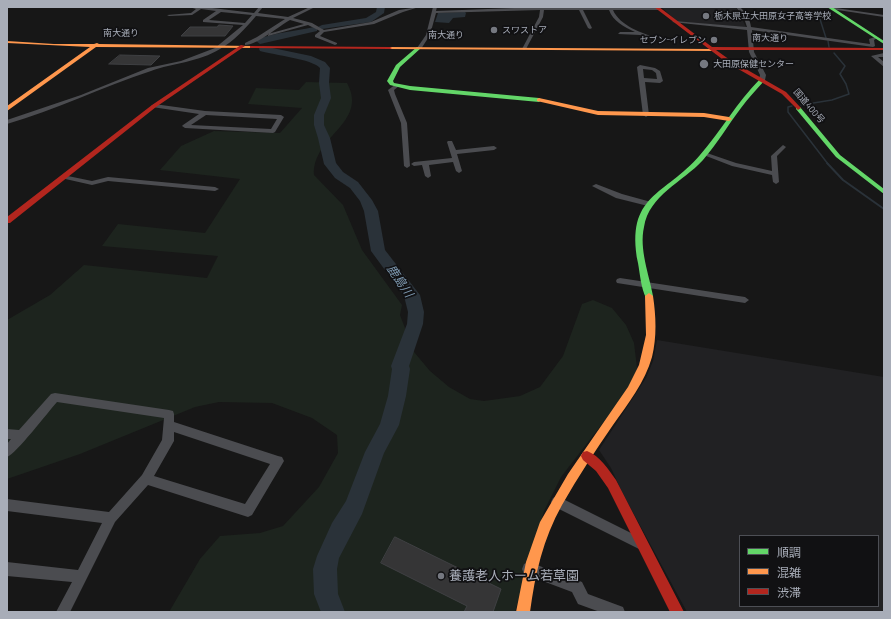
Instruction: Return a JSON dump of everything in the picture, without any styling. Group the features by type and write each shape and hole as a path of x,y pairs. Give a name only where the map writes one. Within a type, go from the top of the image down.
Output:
{"main road":[{"path":"830,7 884,44"},
{"name":"国道400号","path":"657,8 738,68 762,80 790,98 838,156 884,192"},
{"name":"南大通り","path":"7,40 97,44 335,44 420,47"},
{"path":"7,110 97,44"},
{"path":"7,221 154,106 244,45"},
{"name":"南大通り","path":"244,45 751,49 884,52"},
{"path":"420,47 392,72 390,81 392,84 396,86 480,96 548,102 598,113 646,115 664,113 704,115 729,119"},
{"path":"523,612 529,569 543,528 557,502 637,380 643,368 650,340 649,296 636,245 636,235 643,213 656,194 698,162 745,95 762,80"},
{"path":"587,456 600,467 612,484 677,612"}],"street":[{"path":"191,7 289,18 310,24 323,31 374,22 401,11 417,7"},
{"path":"7,122 83,96 150,69 182,62 223,45 256,14 261,7"},
{"path":"244,45 259,38 289,18 313,7"},
{"path":"738,7 747,19 750,29 751,49 763,75 762,80"},
{"path":"830,7 884,16"},
{"path":"168,14 192,14 201,8"},
{"path":"524,47 540,17 542,8"},
{"path":"610,8 619,21 640,34 655,39"},
{"path":"420,47 428,35 434,10 657,8"},
{"path":"580,9 590,28"},
{"path":"221,10 205,21 246,24"},
{"path":"674,22 750,29 873,46 871,39 875,38"},
{"path":"259,38 310,24"},
{"path":"323,31 318,36 335,44"},
{"path":"620,33 640,34"},
{"path":"884,52 874,56 884,65"},
{"path":"642,80 646,115"},
{"path":"396,86 392,90 392,94 404,123 410,165 456,160"},
{"path":"154,106 205,113 281,117 273,131 185,126 205,113"},
{"path":"450,142 459,171"},
{"path":"776,182 774,156 783,147"},
{"path":"454,152 494,148"},
{"path":"704,154 734,165 775,174"},
{"path":"424,163 428,176"},
{"path":"63,178 92,183 108,179 215,189"},
{"path":"596,186 619,196 648,204"},
{"path":"620,281 745,300"},
{"path":"7,452 55,397 169,414 168,441 146,479 111,518 63,612"},
{"path":"146,479 248,511 278,461 174,427 168,427"},
{"path":"7,434 23,435"},
{"path":"557,502 642,545"},
{"path":"7,505 111,518"},
{"path":"7,569 82,577"},
{"path":"529,569 576,587 583,599 618,612"}],"shaded area":[{"name":"栃木県立大田原女子高等学校","path":"661,7 736,7 746,27 678,22"},
{"path":"465,12 465,17 453,18 449,23 435,22 438,13"},
{"path":"306,82 347,83 352,97 351,109 346,119 321,150 316,161 314,175 343,205 362,250 402,305 400,315 414,352 430,371 449,387 470,399 484,401 520,396 540,387 563,356 582,304 593,300 612,308 626,325 634,343 637,368 633,384 561,477 544,511 515,612 169,612 200,559 220,536 260,533 283,526 319,487 338,453 337,435 312,418 272,403 219,402 195,407 80,454 7,479 7,320 50,295 84,265 207,278 218,256 102,246 118,224 205,233 240,179 160,170 181,146 214,131 280,133 302,108 248,104 256,88 299,90"},
{"path":"657,340 884,377 884,612 687,612 622,492 611,468 599,450 646,378 653,361"}],"building":[{"path":"219,25 233,26 225,36 181,36 190,27 217,27"},
{"path":"120,55 160,56 151,65 109,64"},
{"name":"養護老人ホーム若草園","path":"395,537 501,589 493,612 464,612 467,606 381,563"}],"waterway":[{"name":"鹿島川","path":"322,27 368,20 380,13 381,7"},
{"path":"819,16 826,38"},
{"name":"鹿島川","path":"260,41 272,37 289,35 314,29"},
{"path":"828,41 829,47"},
{"name":"鹿島川","path":"263,49 308,58 322,64 325,68 324,83 326,98 319,115 319,125 324,138 330,164 339,175 354,185 366,200 371,211 378,251 412,295 416,312 415,324 400,366 401,369 397,396 389,425 375,452 354,507 328,556 325,569 326,594 333,612"},
{"path":"801,105 832,100 849,94 846,84 840,74 845,66 834,53"},
{"path":"792,106 788,107 788,112 828,164"},
{"path":"827,163 843,180 884,209"}],"traffic: fast":[{"path":"829,7 884,43"},
{"path":"419,48 398,66 390,81 392,84 410,88 539,100"},
{"path":"649,296 640,253 639,240 643,214 651,202 663,190 701,158 746,97 762,80"},
{"path":"798,108 838,156 884,192"}],"traffic: slow":[{"path":"7,42 54,45 252,47"},
{"path":"7,109 97,44"},
{"path":"390,48 713,50"},
{"path":"539,100 598,113 704,115 729,119"},
{"path":"523,612 532,562 545,526 587,454 632,390 641,374 649,350 651,335 651,311 649,296"}],"traffic: jam":[{"path":"656,7 728,61 784,93 798,108"},
{"path":"7,221 154,106 243,46"},
{"path":"252,47 390,48"},
{"path":"709,48 884,49"},
{"path":"587,456 600,467 612,484 677,612"}],"place":[{"name":"栃木県立大田原女子高等学校","path":"706,16"},
{"name":"スワストア","path":"494,30"},
{"name":"セブン-イレブン","path":"714,40"},
{"name":"大田原保健センター","path":"704,64"},
{"name":"養護老人ホーム若草園","path":"441,576"}]}
